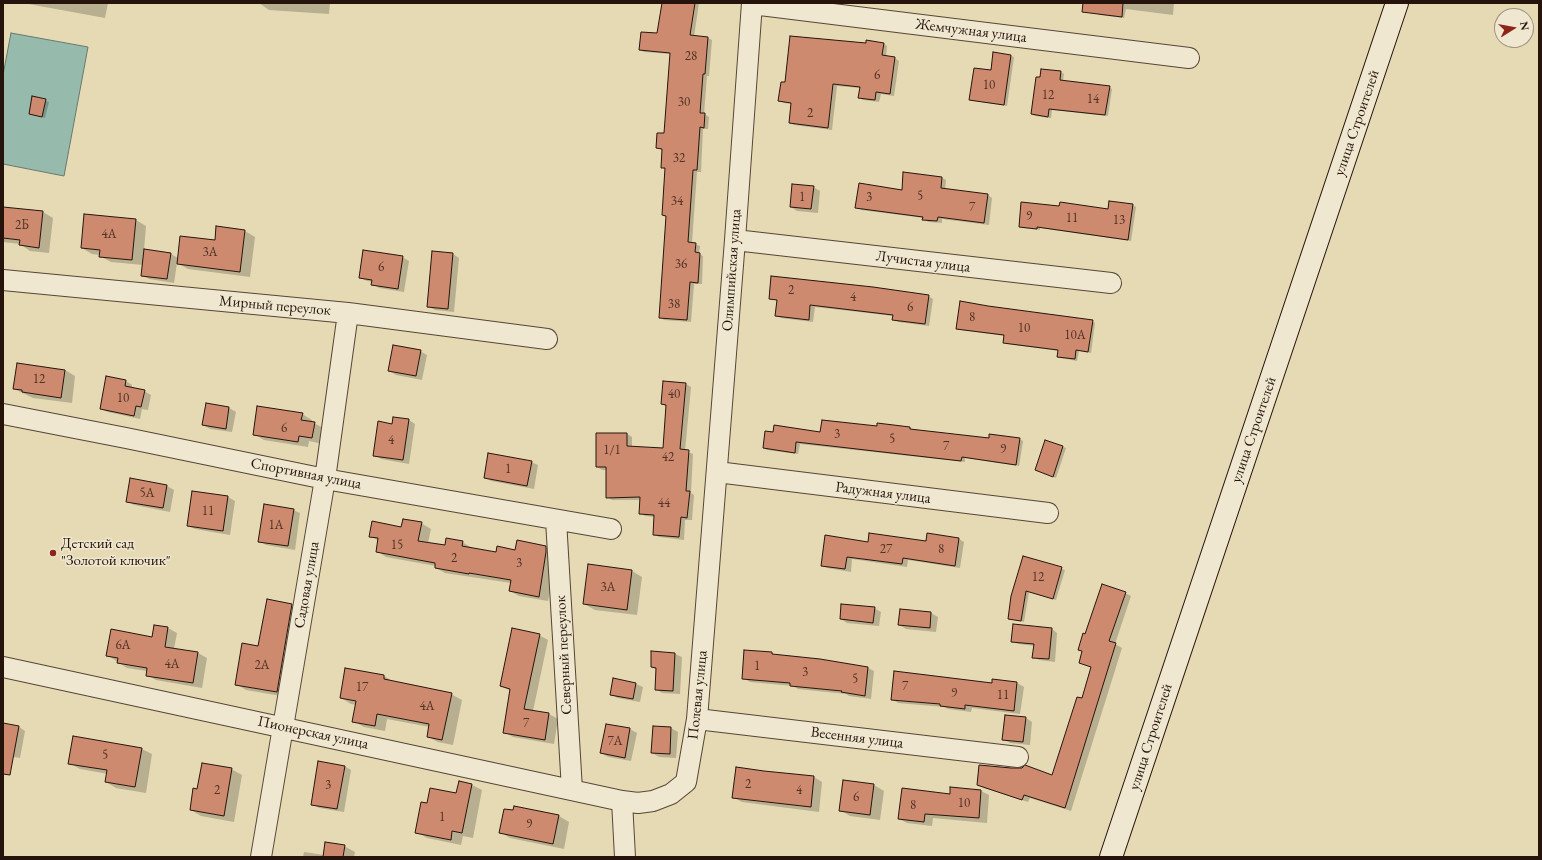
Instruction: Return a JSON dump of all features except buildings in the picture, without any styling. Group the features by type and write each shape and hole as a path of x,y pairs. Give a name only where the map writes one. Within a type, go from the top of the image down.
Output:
{"main road":[{"name":"улица Строителей","path":"1111,857 1397,3"}],"street":[{"name":"Жемчужная улица","path":"752,3 1190,58"},
{"name":"Олимпийская улица","path":"712,537 752,3"},
{"name":"Лучистая улица","path":"735,240 1111,283"},
{"name":"Мирный переулок","path":"3,280 348,313 547,339"},
{"name":"Садовая улица","path":"261,857 325,479 348,313"},
{"name":"Спортивная улица","path":"3,414 325,479 611,529"},
{"name":"Радужная улица","path":"717,472 1048,513"},
{"name":"Северный переулок","path":"556,520 572,790"},
{"name":"Полевая улица","path":"622,801 638,803 653,801 671,794 686,782 697,719 712,537"},
{"name":"Пионерская улица","path":"3,667 622,801"},
{"name":"Весенняя улица","path":"697,719 1018,757"},
{"path":"622,801 625,857"}],"shaded area":[{"path":"11,33 88,47 64,176 3,164 3,75"}],"place":[{"name":"Детский сад \"Золотой ключик\"","path":"53,553"}]}
